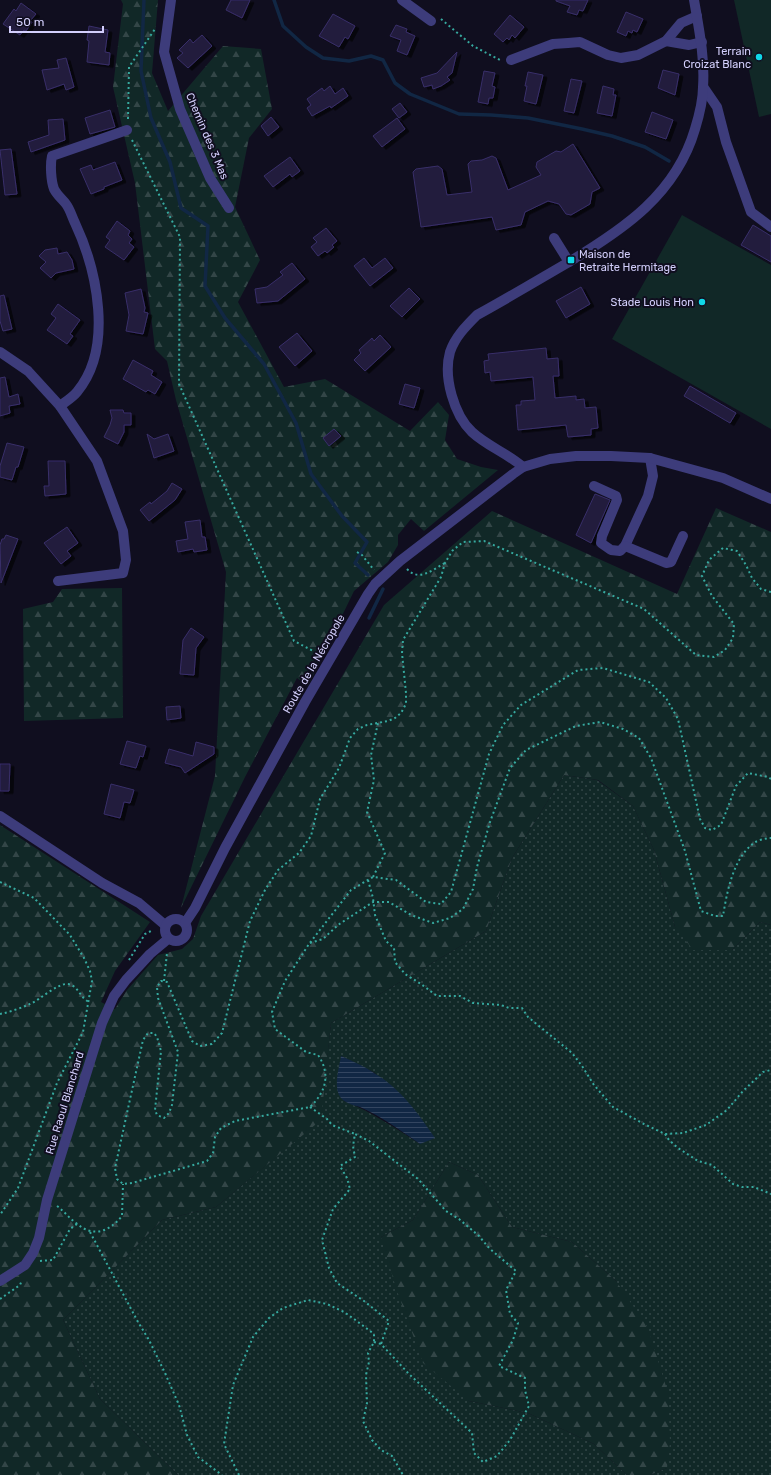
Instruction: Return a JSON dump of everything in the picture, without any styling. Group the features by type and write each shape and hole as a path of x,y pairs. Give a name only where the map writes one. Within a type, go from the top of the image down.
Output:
{"street":[{"name":"Chemin des 3 Mas","path":"171,0 164,52 183,116 210,178 229,208"},
{"path":"402,0 431,21"},
{"path":"694,0 702,42 704,88 699,117 691,143 680,167 672,179 640,214 600,244 477,315 462,331 450,352 448,375 452,396 458,410 472,431 490,446 523,466 550,459 576,456 650,458 723,478 771,499"},
{"path":"511,60 553,44 568,42 580,42 608,55 621,58 638,55 666,41 681,23 697,16"},
{"path":"666,41 690,45 702,42"},
{"path":"704,88 717,107 726,142 751,212 771,227"},
{"path":"60,406 76,393 88,375 96,350 99,316 92,268 82,238 67,206 54,189 50,164 52,156 128,130"},
{"path":"554,238 569,262"},
{"path":"0,352 28,371 60,406 97,461 123,531 126,560 123,574 58,581"},
{"path":"594,486 616,496 617,500 602,536 601,543 611,550 620,551 626,546 648,496 653,476 650,458"},
{"name":"Route de la Nécropole","path":"186,923 225,848 305,702 362,603 376,584 400,561 523,466"},
{"path":"626,546 666,563 671,562 683,536"},
{"path":"0,816 102,883 139,903 165,925"},
{"path":"179,918 186,923 187,931 184,938 176,941 166,941 164,932 165,925 171,919 179,918"},
{"name":"Rue Raoul Blanchard","path":"0,1281 25,1265 34,1253 39,1238 47,1200 102,1023 114,996 126,980 150,954 166,941"}],"path":[{"path":"431,21 440,18 473,46 499,60 511,60"},
{"path":"158,25 130,67 128,130 180,237 179,384 294,641 330,660"},
{"path":"164,981 167,982 170,987 192,1041 200,1046 212,1044 222,1032 250,921 265,890 278,870 299,853 311,836 320,799 339,768 350,738 358,729 367,725 388,721 401,713 406,704 402,653 403,640 441,577 445,563 452,551 464,542 484,541 644,609 696,655 714,657 724,650 733,638 734,624 712,596 702,576 709,560 723,548 737,551 761,589 771,592"},
{"path":"357,552 362,555 375,571"},
{"path":"405,567 412,574 421,576 445,563"},
{"path":"373,877 396,880 426,902 441,904 451,892 489,754 504,725 521,705 578,670 603,668 649,682 666,698 678,719 700,818 705,828 712,830 721,825 736,786 748,774 768,777 771,779"},
{"path":"308,944 323,939 338,925 373,902 388,902 412,916 433,923 450,918 463,909 472,889 490,822 510,768 526,750 576,726 600,722 623,729 638,738 651,758 680,837 701,911 715,916 723,916 727,890 742,855 755,842 771,838"},
{"path":"166,941 168,955 164,981 162,981 157,987 158,998 178,1052 172,1105 169,1113 164,1118 157,1115 155,1110 161,1051 157,1037 154,1033 148,1033 143,1040 115,1168 117,1179 123,1184 132,1183 207,1161 213,1153 215,1137 221,1128 235,1121 310,1107 319,1099 325,1087 324,1063 318,1055 306,1052 275,1029 272,1012 285,981 308,944 351,890 373,877 385,853 367,812 374,780 371,755 378,723"},
{"path":"368,880 375,915 386,940 394,948 395,962 405,974 437,996 460,996 473,1003 501,1005 509,1008 522,1008 528,1017 572,1053 594,1085 613,1106 665,1134 684,1133 706,1125 727,1110 743,1091 763,1072 771,1070"},
{"path":"0,882 34,898 70,935 84,958 90,971 92,981 83,1032 56,1082 18,1188 0,1215"},
{"path":"0,1014 30,1004 59,986 68,984 77,989 83,998 89,1002"},
{"path":"310,1107 327,1119 332,1125 369,1141 418,1180 446,1211 459,1219 479,1236 489,1248 516,1271 506,1290 510,1314 518,1324 513,1340 499,1366 525,1378 525,1390 529,1406 510,1440 497,1456 483,1462 474,1453 472,1434 409,1374 381,1344 374,1342"},
{"path":"355,1134 353,1146 355,1157 340,1166 347,1178 350,1189 333,1209 322,1240 329,1268 337,1283 364,1301 389,1321 381,1344"},
{"path":"665,1134 678,1148 698,1161 712,1166 733,1184 742,1187 754,1187 771,1194"},
{"path":"90,1232 103,1231 114,1226 122,1216 123,1184"},
{"path":"47,1200 60,1208 76,1224 90,1232 149,1340 165,1373 179,1405 187,1435 198,1457 222,1475"},
{"path":"239,1475 224,1444 232,1385 253,1338 269,1318 283,1308 308,1300 327,1304 344,1312 374,1334 374,1342 368,1352 370,1362 366,1375 367,1403 363,1421 372,1440 381,1450 392,1456 403,1475"}],"green space":[{"path":"121,0 158,0 152,73 168,111 223,46 261,49 272,109 249,138 235,207 260,260 238,302 284,387 325,379 410,431 438,402 449,415 445,440 457,459 481,467 498,470 424,531 411,519 398,535 398,545 388,562 354,591 308,686 297,678 245,777 181,908 215,776 226,572 176,400 167,361 155,349 135,183 113,87 123,4"},
{"name":"Terrain Croizat Blanc","path":"734,0 771,0 771,114 759,117"},
{"name":"Stade Louis Hon","path":"682,215 771,265 771,429 612,339"},
{"path":"716,508 771,532 771,925 760,922 732,950 693,950 675,927 654,850 633,806 598,780 564,775 512,858 486,931 331,1023 321,1120 216,1207 162,1220 63,1320 100,1399 178,1475 0,1475 0,825 150,922 115,971 101,1002 115,1009 127,990 158,955 182,949 193,939 201,916 384,605 492,511 677,594"},
{"path":"122,588 123,718 24,721 23,609 53,602 62,589"},
{"path":"564,775 597,780 633,806 654,850 675,927 732,950 760,922 771,925 771,1475 650,1475 667,1468 616,1281 572,1242 512,1227 478,1175 449,1162 413,1220 381,1237 469,1401 528,1413 594,1444 627,1475 178,1475 100,1399 63,1320 162,1220 216,1207 320,1120 331,1023 486,931 512,858","holes":["341,1056 375,1073 420,1144 374,1115 344,1101"]},
{"path":"449,1162 478,1175 512,1227 572,1242 616,1281 648,1328 668,1393 670,1442 667,1468 650,1475 627,1475 594,1444 528,1413 469,1401 423,1363 396,1288 381,1237 413,1220"}],"water":[{"path":"341,1056 366,1068 392,1086 415,1110 435,1138 420,1144 376,1115 343,1100 339,1095 337,1086 337,1076"}],"building":[{"path":"231,0 250,0 242,18 226,10"},
{"path":"556,0 588,0 583,11 579,10 577,15 567,12 570,6"},
{"path":"21,3 36,14 30,21 32,22 26,31 24,30 20,35 3,24 14,9 16,11"},
{"path":"626,12 643,19 637,32 633,30 632,33 628,31 626,36 617,32"},
{"path":"333,14 355,26 348,39 345,37 339,47 319,36"},
{"path":"510,15 524,27 515,38 512,35 509,40 507,38 503,42 494,34"},
{"path":"396,25 407,29 406,32 415,36 407,55 397,51 401,40 390,36"},
{"path":"89,26 108,30 105,52 110,53 109,65 87,62 89,41 87,40"},
{"path":"202,35 212,46 188,68 177,58 183,53 179,50 190,39 193,43"},
{"path":"457,52 452,73 447,77 450,80 433,89 432,85 424,87 421,78 437,73"},
{"path":"66,58 74,87 66,90 64,84 47,90 42,70 59,68 57,60"},
{"path":"663,70 679,74 675,95 658,88"},
{"path":"484,71 495,73 492,86 495,87 493,98 489,98 488,104 478,102"},
{"path":"528,72 543,75 536,104 524,101"},
{"path":"571,79 582,81 574,113 564,111"},
{"path":"330,86 335,94 343,88 348,96 331,108 330,106 312,116 307,108 311,105 307,99 322,88 324,91"},
{"path":"603,86 614,89 613,95 616,95 612,116 597,113"},
{"path":"400,103 407,112 399,118 392,109"},
{"path":"110,110 115,127 90,134 85,118"},
{"path":"652,112 673,120 666,139 645,132"},
{"path":"271,117 279,127 268,136 261,126"},
{"path":"397,118 405,129 382,147 373,136"},
{"path":"63,119 65,140 31,152 28,142 49,135 48,120"},
{"path":"573,144 600,188 592,192 590,204 571,215 566,214 559,204 548,201 525,212 521,225 496,230 492,217 421,227 413,172 416,169 438,166 442,169 447,195 472,192 468,164 471,161 482,160 492,156 496,158 508,190 541,175 536,167 537,162 556,151 561,152"},
{"path":"11,149 17,194 5,195 0,150"},
{"path":"290,157 300,171 292,177 290,174 273,187 264,176"},
{"path":"115,162 122,180 91,194 80,169 91,165 93,170"},
{"path":"117,221 130,231 128,235 132,239 129,243 134,247 124,260 105,247 110,240 106,237"},
{"path":"753,225 771,236 771,262 741,245"},
{"path":"326,228 337,241 332,245 334,247 327,253 325,251 318,256 311,247 317,242 313,238"},
{"path":"57,248 58,254 67,252 72,260 74,269 56,273 51,278 40,268 46,262 39,256 45,250"},
{"path":"364,258 372,268 385,258 393,268 370,286 354,266"},
{"path":"292,263 305,279 278,301 257,303 255,289 267,287 283,275 280,272"},
{"path":"581,287 590,304 566,318 556,301"},
{"path":"409,288 420,299 402,317 390,306"},
{"path":"141,289 145,308 144,312 148,313 143,334 126,331 129,315 125,293"},
{"path":"4,295 12,329 3,331 0,321 0,296"},
{"path":"58,304 80,320 70,334 73,336 67,344 47,330 56,318 51,314"},
{"path":"297,333 312,351 295,366 279,347"},
{"path":"380,335 391,347 365,371 354,360 361,353 359,350 372,338 374,341"},
{"path":"546,348 547,359 558,358 559,376 553,376 555,398 576,396 576,400 584,399 585,408 596,407 598,428 591,429 591,435 568,437 566,425 518,430 516,405 521,405 521,401 535,400 533,377 491,381 490,372 485,373 484,361 489,360 488,354"},
{"path":"133,360 153,371 151,375 162,382 155,394 148,390 146,392 123,379"},
{"path":"5,377 9,397 18,394 20,404 9,406 10,413 0,416 0,378"},
{"path":"405,384 420,388 414,408 399,404"},
{"path":"690,386 736,413 730,423 684,396"},
{"path":"110,410 123,410 124,413 131,413 131,425 124,425 124,432 118,444 104,437 112,418"},
{"path":"334,429 341,436 329,446 323,438"},
{"path":"147,434 154,439 168,434 174,451 154,458"},
{"path":"7,443 24,447 12,480 0,477 0,466"},
{"path":"48,461 65,461 66,494 45,496 44,486 49,486"},
{"path":"172,483 182,489 175,500 149,521 140,510 150,502 151,504 167,491"},
{"path":"595,494 610,500 591,543 576,535"},
{"path":"200,520 202,537 205,537 207,550 194,552 193,549 178,552 176,541 188,539 185,522"},
{"path":"67,527 78,543 67,551 71,556 61,564 44,543"},
{"path":"6,535 18,539 1,583 0,545 2,539 4,539"},
{"path":"191,628 204,637 196,648 194,675 180,674 183,640"},
{"path":"180,706 181,718 167,720 166,707"},
{"path":"127,741 146,746 143,757 140,756 136,768 120,764"},
{"path":"196,742 214,747 214,754 185,773 181,767 165,763 169,749 193,756"},
{"path":"0,764 10,764 9,791 0,791"},
{"path":"111,784 134,790 130,803 124,802 120,818 104,814"}],"waterway":[{"path":"144,0 141,71 151,118 170,162 181,208 208,226 205,286 225,318 264,364 296,423 311,474 342,516 367,542 355,563 368,575"},
{"path":"274,0 283,26 306,47 323,58 349,61 371,56 383,60 395,83 410,94 459,114 528,118 582,129 612,136 645,147 669,161"},
{"path":"369,618 383,589"}],"place":[{"name":"Terrain Croizat Blanc","path":"759,57"},
{"name":"Maison de Retraite Hermitage","path":"571,260"},
{"name":"Stade Louis Hon","path":"702,302"}]}
